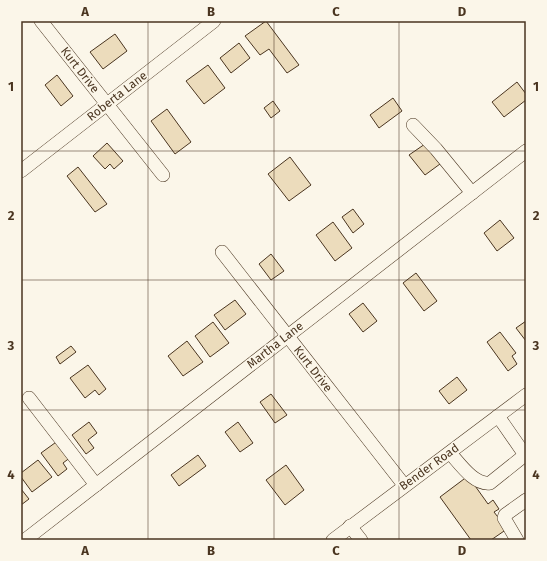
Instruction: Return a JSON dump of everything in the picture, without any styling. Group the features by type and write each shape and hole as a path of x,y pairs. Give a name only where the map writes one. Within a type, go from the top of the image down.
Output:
{"street":[{"name":"Kurt Drive","path":"41,21 163,175"},
{"name":"Roberta Lane","path":"21,171 214,21"},
{"path":"413,125 431,143 472,193"},
{"name":"Martha Lane","path":"25,540 526,151"},
{"name":"Kurt Drive","path":"222,252 404,485"},
{"name":"Bender Road","path":"332,540 526,395"},
{"path":"28,398 96,485"},
{"path":"450,453 476,480 483,484 490,483 525,456 498,416"},
{"path":"517,540 504,518 505,515 526,500"},
{"path":"350,526 361,540"}],"building":[{"path":"266,21 299,65 287,73 269,49 260,55 245,36"},
{"path":"115,34 127,51 103,69 90,52"},
{"path":"239,43 250,58 231,73 220,58"},
{"path":"208,65 225,88 204,104 186,81"},
{"path":"57,75 73,96 61,106 45,85"},
{"path":"517,82 526,94 526,100 504,117 492,102"},
{"path":"393,98 402,111 379,128 370,115"},
{"path":"273,101 280,111 271,118 264,108"},
{"path":"167,109 191,142 175,154 151,121"},
{"path":"107,143 123,161 114,169 110,164 105,169 93,156"},
{"path":"425,144 440,164 425,175 409,155"},
{"path":"290,157 311,185 289,201 268,174"},
{"path":"78,167 107,204 95,212 67,176"},
{"path":"353,209 364,224 353,233 342,217"},
{"path":"500,220 514,238 497,251 484,233"},
{"path":"333,222 352,248 335,261 316,235"},
{"path":"271,254 284,271 271,280 259,264"},
{"path":"416,273 437,301 424,311 403,283"},
{"path":"235,300 246,314 225,330 214,315"},
{"path":"363,303 377,321 363,332 349,314"},
{"path":"526,321 526,341 516,328"},
{"path":"213,322 229,343 210,357 195,336"},
{"path":"500,332 516,353 512,356 517,364 508,371 487,342"},
{"path":"187,341 203,362 183,376 168,356"},
{"path":"71,346 76,352 60,364 56,357"},
{"path":"88,365 106,389 99,395 95,390 85,398 70,378"},
{"path":"457,377 467,390 449,404 439,391"},
{"path":"271,394 287,415 275,423 260,402"},
{"path":"89,422 97,433 88,440 94,448 86,454 72,435"},
{"path":"238,422 253,443 240,452 225,432"},
{"path":"59,440 71,457 63,463 67,469 58,476 41,453"},
{"path":"198,455 206,466 179,486 171,475"},
{"path":"38,460 52,477 32,492 21,477 21,473"},
{"path":"286,465 304,490 285,505 266,480"},
{"path":"468,476 488,504 493,500 499,509 494,512 507,529 491,540 471,540 440,497"},
{"path":"21,489 29,499 21,505"}]}
